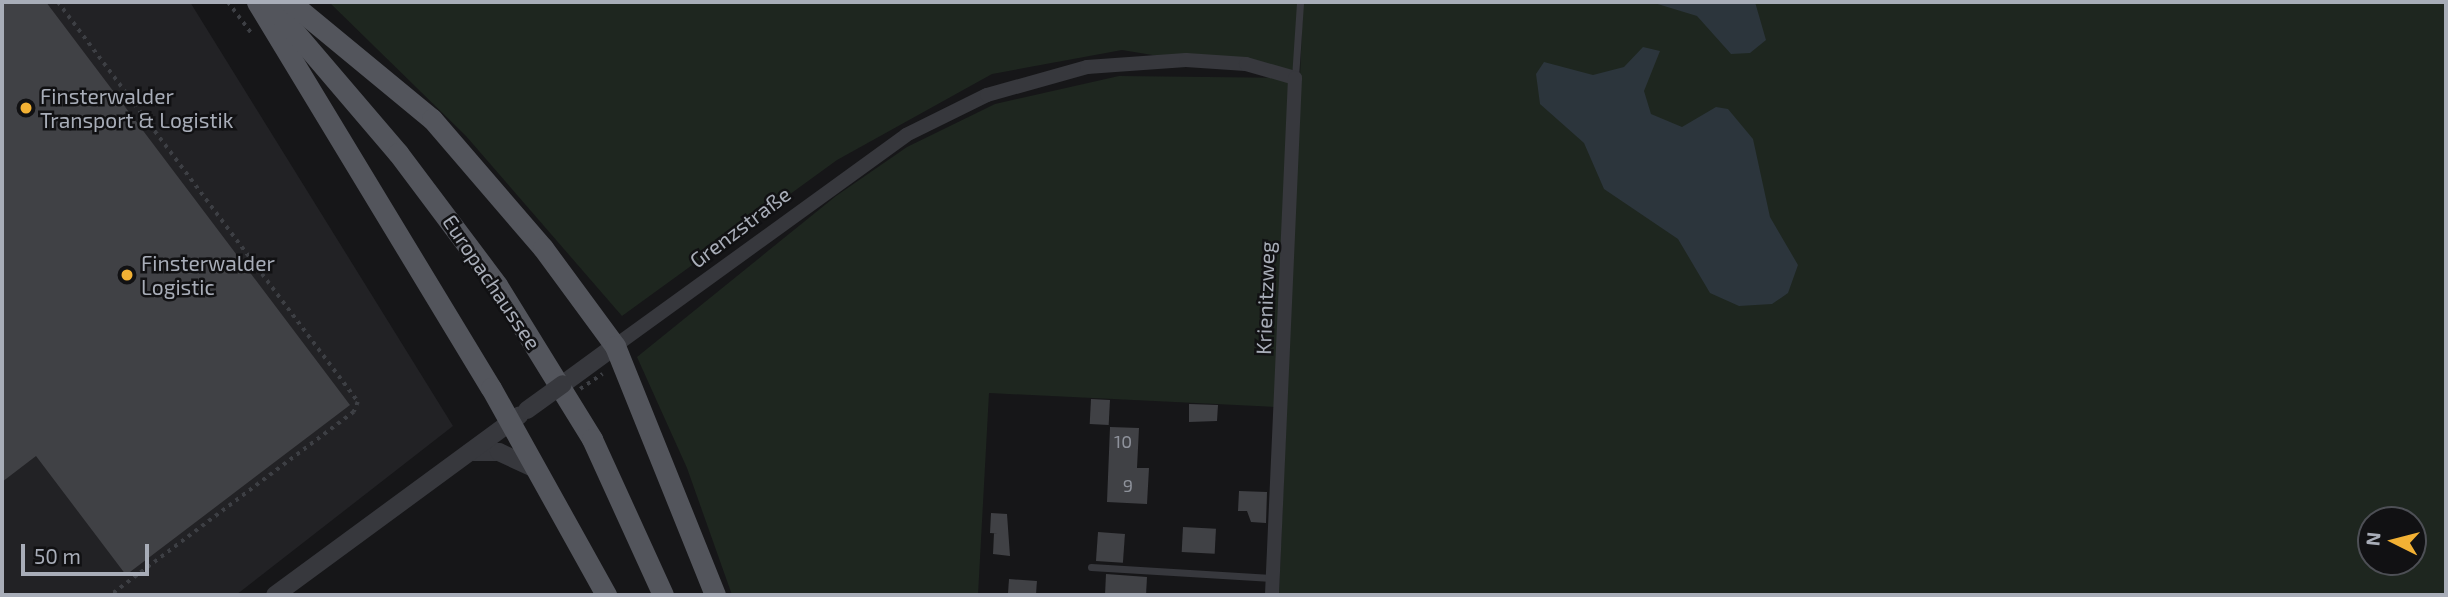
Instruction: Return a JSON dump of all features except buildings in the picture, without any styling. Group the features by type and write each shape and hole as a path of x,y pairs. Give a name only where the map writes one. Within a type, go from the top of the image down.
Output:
{"main road":[{"path":"257,2 519,416 535,469 606,595"},
{"name":"Europachaussee","path":"269,2 398,153 497,285 592,439 663,595"},
{"path":"290,2 432,120 543,248 615,346 715,595"}],"street":[{"name":"Grenzstraße","path":"275,595 906,135 987,95 1087,66 1186,60 1246,64 1296,78"},
{"name":"Krienitzweg","path":"1272,595 1296,78"},
{"path":"470,452 499,452 535,469"}],"lane":[{"name":"Krienitzweg","path":"1296,78 1300,2"},
{"path":"1091,567 1273,578"}],"path":[{"path":"58,2 358,402 354,412 111,595"}],"shaded area":[{"path":"2,2 190,2 453,426 236,595 2,595"},
{"path":"329,2 1300,2 1275,407 989,393 978,595 732,595 687,468 637,357 836,196 907,147 995,104 1119,76 1291,78 1122,50 992,74 837,160 622,316 466,136"},
{"path":"1303,2 2446,2 2446,595 1279,595"},
{"path":"1651,2 1755,2 1766,40 1750,53 1731,54 1697,16"},
{"path":"1643,47 1660,51 1644,91 1651,114 1682,127 1716,107 1728,109 1753,139 1770,217 1798,265 1788,293 1772,304 1739,306 1710,293 1678,239 1604,189 1584,143 1540,104 1536,74 1544,62 1593,75 1624,67"}],"place":[{"name":"Finsterwalder Transport & Logistik","path":"26,108"},
{"name":"Finsterwalder Logistic","path":"127,275"}]}
